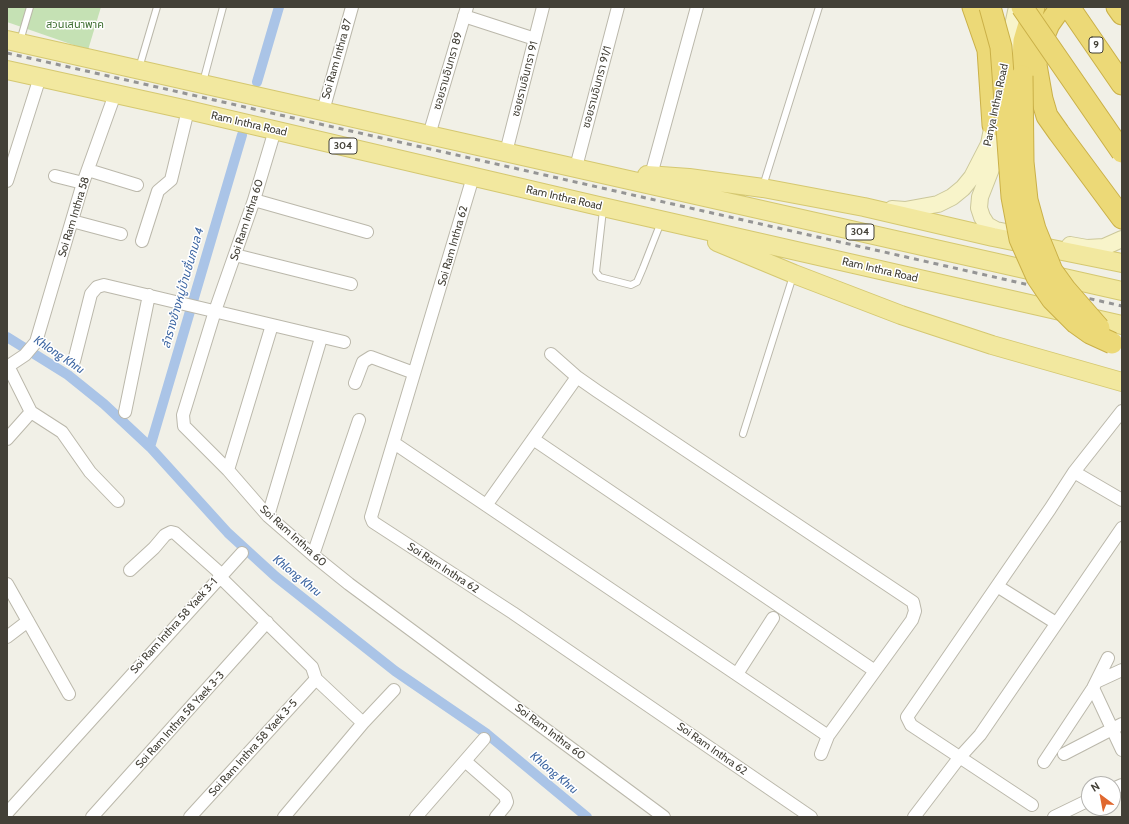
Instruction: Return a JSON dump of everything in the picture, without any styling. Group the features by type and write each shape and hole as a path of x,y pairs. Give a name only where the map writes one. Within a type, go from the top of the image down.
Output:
{"highway":[{"path":"973,7 988,50 993,125"},
{"path":"990,7 1001,47 1012,197 1020,239 1037,277 1052,299 1076,323 1090,333 1117,346"},
{"path":"1025,11 1040,7"},
{"path":"1061,7 1049,24 1038,50 1036,65 1042,99 1047,116 1122,218"},
{"name":"9","path":"1069,7 1122,84"},
{"path":"1117,7 1122,14"},
{"path":"1025,11 1022,55 1023,162 1027,200 1034,229 1052,270 1065,289 1117,346"},
{"path":"1025,11 1122,152"}],"main road":[{"name":"Panya Inthra Road","path":"864,207 906,210 938,204 952,197 972,177 989,144 1010,31 1025,11"},
{"name":"304","path":"13,41 1122,291"},
{"name":"Ram Inthra Road","path":"7,70 275,130 603,208 1122,325"},
{"path":"1001,85 1005,126 1000,146 980,197 982,217 987,225 996,230 1087,248 1104,247 1122,239"},
{"path":"598,173 689,178 763,188 864,207 993,237 1122,264"},
{"path":"670,223 794,274 929,324 992,345 1122,382"},
{"path":"1089,257 1122,251"}],"street":[{"name":"Soi Ram Inthra 87","path":"323,111 352,7"},
{"name":"ซอยรามอินทรา 91","path":"506,152 543,7"},
{"name":"ซอยรามอินทรา 91/1","path":"576,167 618,7"},
{"path":"651,175 697,7"},
{"path":"466,12 535,39"},
{"name":"ซอยรามอินทรา 89","path":"429,135 466,12"},
{"path":"7,181 40,77"},
{"name":"Soi Ram Inthra 58","path":"8,366 25,355 36,342 83,184 115,94"},
{"path":"142,241 158,191 171,180 188,110"},
{"name":"Soi Ram Inthra 60","path":"275,130 254,200 215,311 182,423 186,429 228,470 268,516 313,555 349,584 664,817"},
{"path":"88,170 137,185"},
{"path":"55,176 83,184"},
{"name":"Soi Ram Inthra 62","path":"473,177 371,517 378,526 513,613 811,817"},
{"path":"254,200 367,232"},
{"path":"72,221 121,234"},
{"path":"235,255 351,284"},
{"path":"74,361 91,294 94,290 104,285 191,305 321,338 344,342"},
{"path":"125,412 149,295"},
{"path":"228,470 272,325"},
{"path":"268,516 321,338"},
{"path":"551,354 577,377 912,602 915,611 912,620 828,736 821,754"},
{"path":"355,383 363,362 371,357 414,373"},
{"path":"8,366 31,412 62,432 90,472 118,501"},
{"path":"486,504 577,377"},
{"path":"1032,805 911,725 907,716 1074,472 1122,411"},
{"path":"7,439 31,412"},
{"path":"313,555 359,420"},
{"path":"533,439 875,671"},
{"path":"394,443 828,736"},
{"path":"1074,472 1122,500"},
{"path":"914,817 959,758 980,735 1122,528"},
{"path":"130,570 154,548 165,535 171,532 175,533 220,575 242,553"},
{"name":"Soi Ram Inthra 58 Yaek 3-1","path":"7,813 220,575 312,667 316,679 363,723"},
{"path":"7,584 69,694"},
{"path":"997,586 1056,623"},
{"path":"737,674 773,618"},
{"path":"7,637 28,621"},
{"name":"Soi Ram Inthra 58 Yaek 3-3","path":"92,817 268,622"},
{"path":"1044,762 1095,685 1108,658"},
{"path":"1095,685 1122,670"},
{"name":"Soi Ram Inthra 58 Yaek 3-5","path":"190,817 316,679"},
{"path":"1095,685 1117,727 1122,750"},
{"path":"284,817 363,723 394,690"},
{"path":"1064,754 1117,727"},
{"path":"416,817 484,740"},
{"path":"465,761 507,799 505,806 496,817"},
{"path":"1054,817 1081,804"}],"lane":[{"path":"13,41 30,7"},
{"path":"138,70 157,7"},
{"path":"202,84 223,7"},
{"path":"763,188 819,7"},
{"path":"603,208 596,272 600,277 631,285 637,282 643,268 670,223"},
{"path":"742,434 794,274"}],"green space":[{"name":"สวนเสนาพาค","path":"7,7 101,7 88,50 7,22"}],"waterway":[{"name":"ลำรางข้างหมู่บ้านชื่นกมล 4","path":"257,82 279,7"},
{"name":"ลำรางข้างหมู่บ้านชื่นกมล 4","path":"150,447 242,135"},
{"name":"Khlong Khru","path":"7,337 68,375 104,404 150,447 228,533 275,576 395,671 487,734 587,817"}],"railway":[{"path":"7,53 1122,306"}]}
